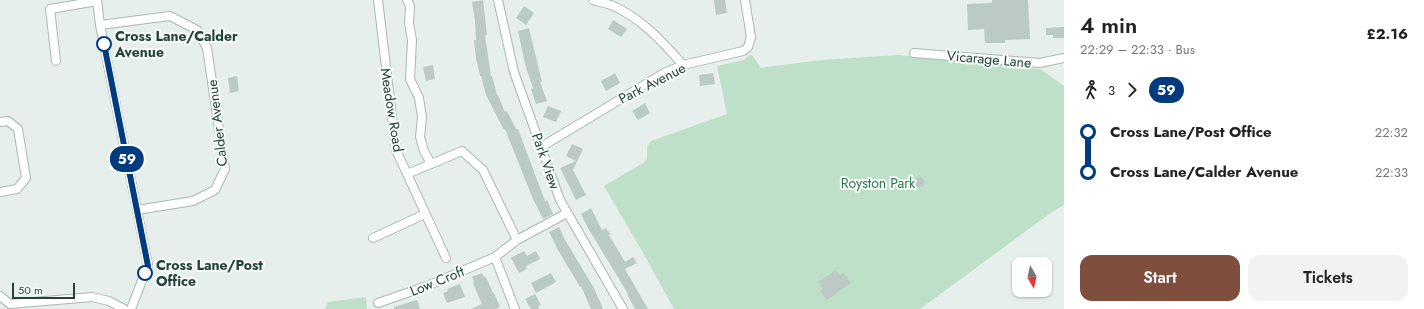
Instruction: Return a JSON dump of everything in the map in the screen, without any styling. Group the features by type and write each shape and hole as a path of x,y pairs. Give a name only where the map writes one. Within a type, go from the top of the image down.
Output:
{"street":[{"path":"56,61 50,9 97,0 100,25 148,266 131,309"},
{"name":"Meadow Road","path":"378,0 396,150 446,258"},
{"path":"407,0 410,6 409,23 412,40 410,79 419,98 422,117 420,137 424,151 431,164"},
{"name":"Park View","path":"498,0 514,72 560,200 623,309"},
{"path":"593,0 611,5 641,22 683,65"},
{"name":"Park Avenue","path":"541,147 664,73 683,65 743,51 748,47 751,37 744,0"},
{"name":"Calder Avenue","path":"100,25 170,16 197,30 207,48 225,169 215,190 193,201 137,210"},
{"name":"Vicarage Lane","path":"914,53 1040,63 1064,58"},
{"path":"0,122 8,121 18,129 26,178 17,189 0,192"},
{"path":"407,174 462,151 483,170 517,240"},
{"name":"Low Croft","path":"378,303 428,286 495,257 517,240 567,213"},
{"path":"373,238 425,214"},
{"path":"495,257 515,309"},
{"path":"0,296 10,304 92,297 109,301 124,309"}],"green space":[{"name":"Royston Park","path":"749,55 752,55 761,68 821,60 899,55 1040,69 1064,86 1064,205 1052,212 920,309 674,309 604,186 643,163 647,159 647,147 651,141 727,114 717,66 744,60"},
{"path":"366,297 367,309 325,309 328,302"}],"building":[{"path":"483,0 487,35 485,35 491,76 497,95 505,112 507,111 516,129 518,129 545,201 547,200 553,214 543,219 533,199 505,129 504,130 486,95 480,76 476,59 474,40 476,40 475,21 472,2"},
{"path":"714,0 725,0 727,13 716,15"},
{"path":"992,0 1028,0 1030,39 1005,40 1005,43 985,43 984,29 968,30 967,4 992,3"},
{"path":"524,6 534,13 526,25 516,18"},
{"path":"613,20 627,29 621,37 608,29"},
{"path":"1064,27 1064,38 1053,38 1053,35 1046,35 1046,28"},
{"path":"529,28 542,82 540,82 547,101 536,104 531,89 533,88 525,64 518,31"},
{"path":"433,65 435,79 426,81 423,67"},
{"path":"615,73 620,83 606,91 601,81"},
{"path":"713,73 715,84 700,86 699,75"},
{"path":"237,76 239,91 230,93 228,78"},
{"path":"645,103 650,113 638,120 632,111"},
{"path":"548,106 561,111 556,122 543,117"},
{"path":"572,144 583,149 573,170 586,195 576,200 560,168 576,161 566,156"},
{"path":"919,176 923,178 925,182 923,186 919,188 915,186 913,182 915,178"},
{"path":"591,208 602,230 606,228 625,262 633,257 637,263 625,269 648,309 635,309 628,294 588,228 581,214"},
{"path":"559,227 565,240 594,288 603,309 591,309 581,286 580,287 558,250 549,232"},
{"path":"524,251 527,256 536,251 540,259 526,266 527,269 519,273 511,258"},
{"path":"836,270 840,275 844,273 851,283 827,300 820,291 823,289 818,282"},
{"path":"482,273 484,277 486,277 500,307 496,309 471,309 482,304 472,277"},
{"path":"551,273 556,282 536,293 531,283"},
{"path":"460,284 465,297 447,303 443,293 448,291 447,289"},
{"path":"535,294 541,305 538,306 539,309 531,309 525,299"},
{"path":"417,300 420,309 394,309 394,307"}],"bus line":[{"name":"59","path":"104,44 148,266 145,273"}],"place":[{"name":"Cross Lane/Calder Avenue","path":"104,44"},
{"name":"Cross Lane/Post Office","path":"145,273"}]}
